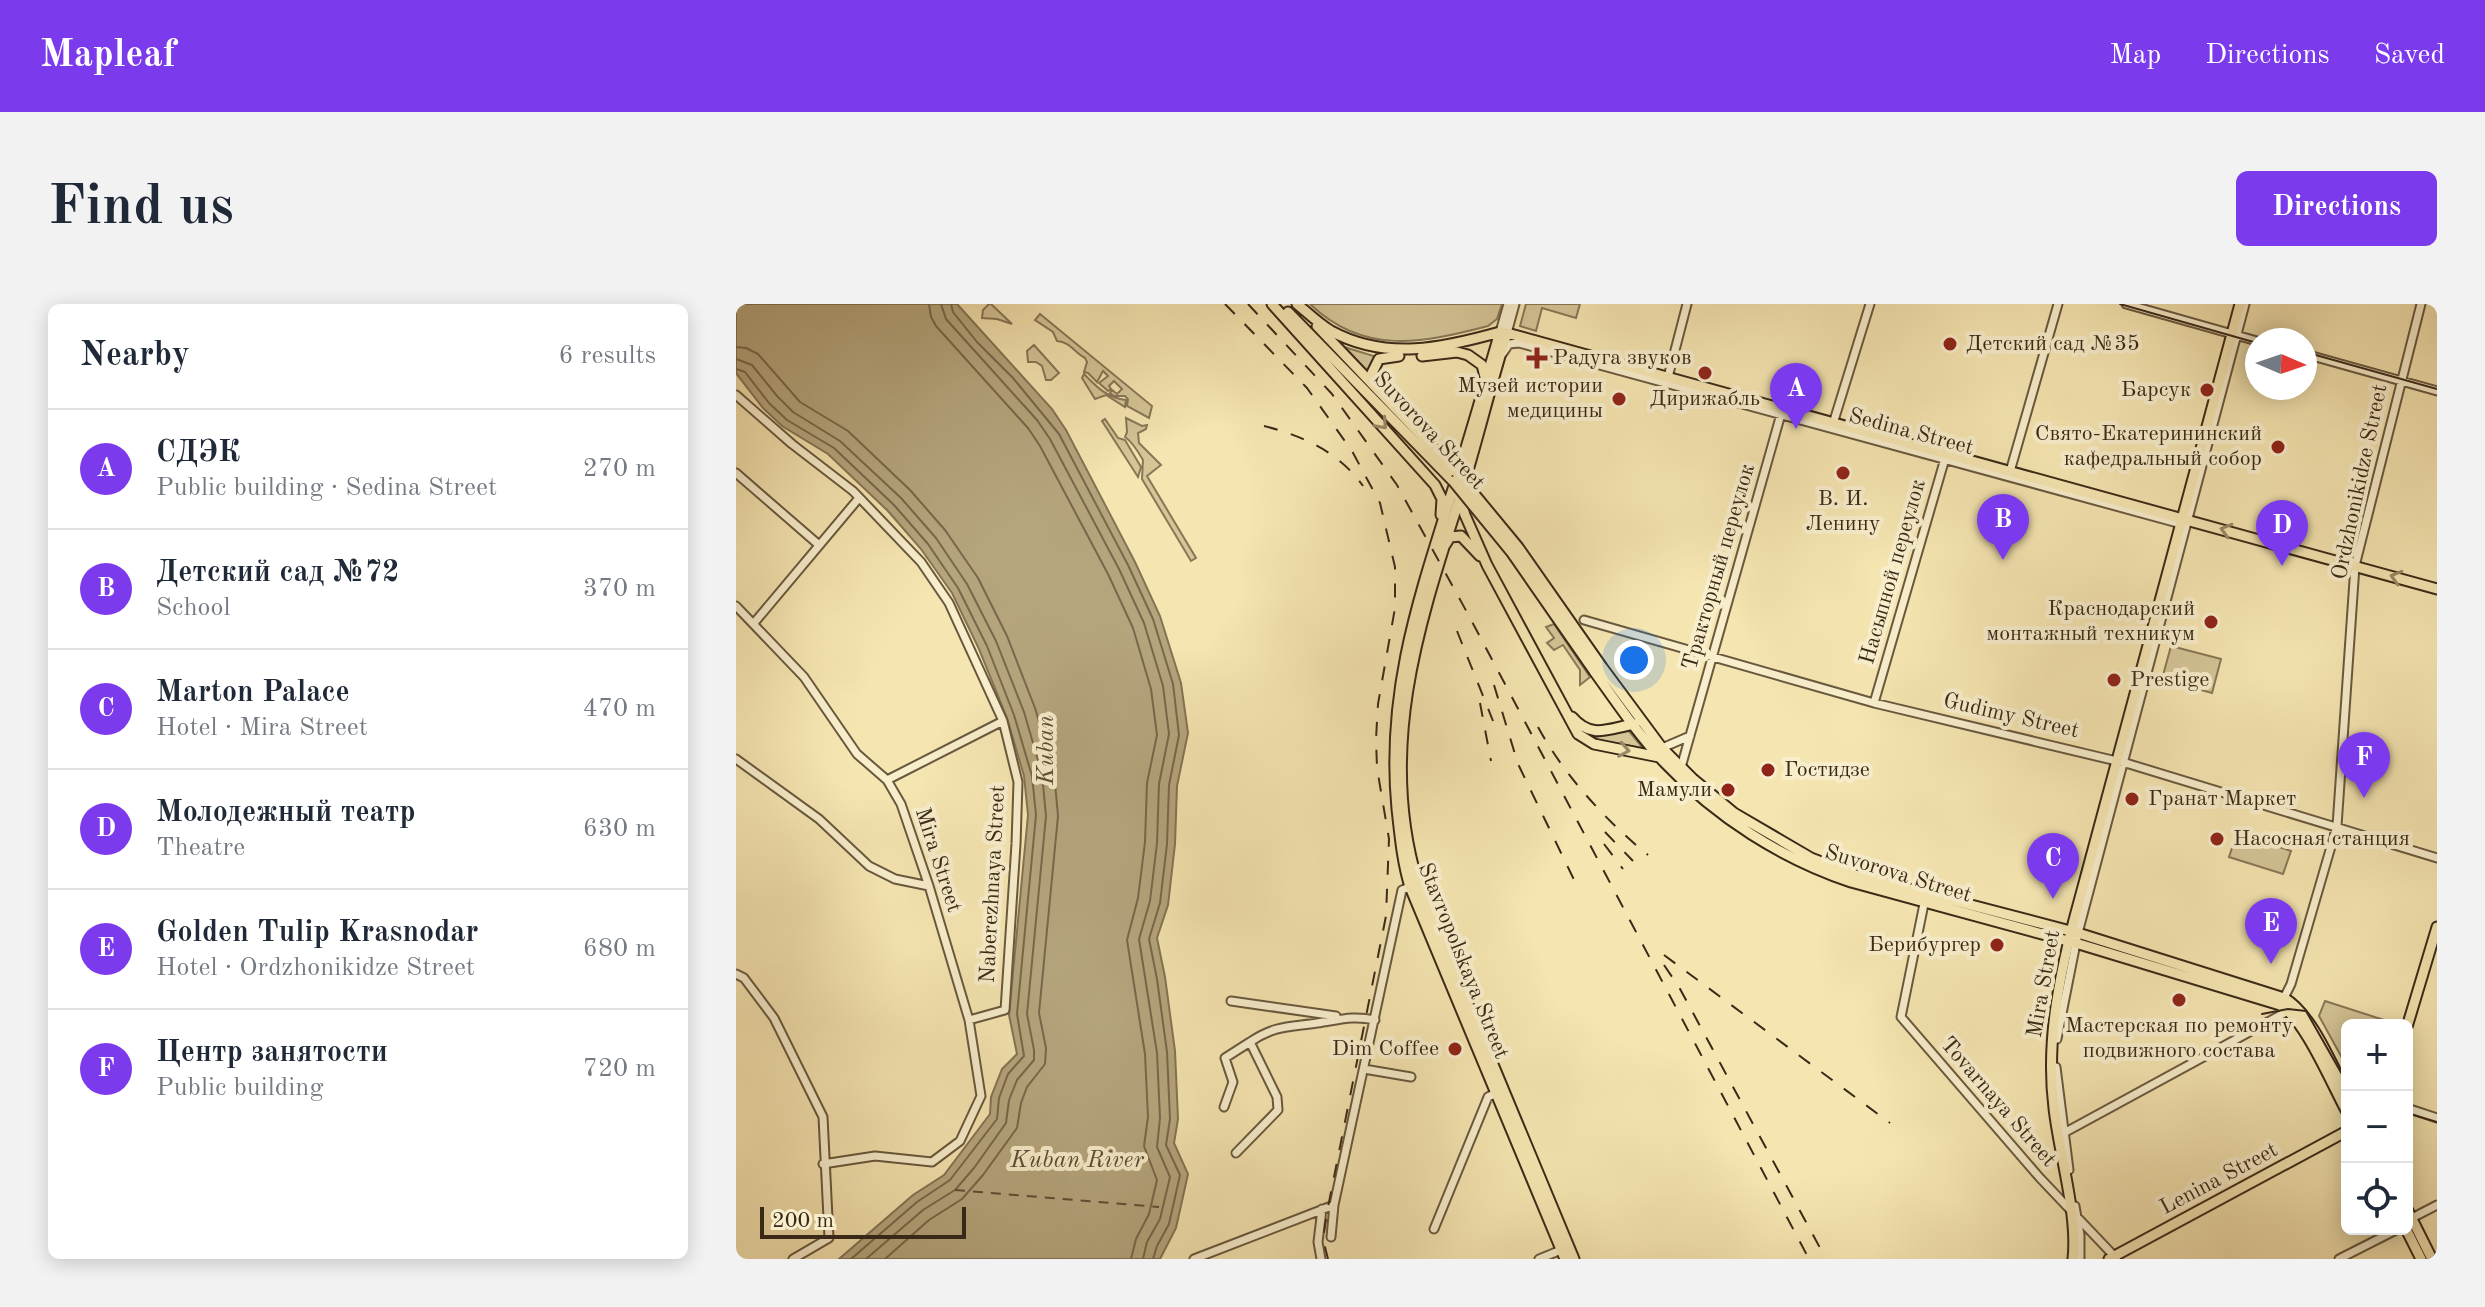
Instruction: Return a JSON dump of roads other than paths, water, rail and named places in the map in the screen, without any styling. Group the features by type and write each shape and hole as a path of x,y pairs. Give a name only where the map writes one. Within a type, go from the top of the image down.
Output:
{"main road":[{"name":"Suvorova Street","path":"1272,304 1435,485 1442,499 1440,531"},
{"name":"Suvorova Street","path":"1279,304 1447,462 1505,530 1637,723 1679,771 1734,813 1811,858 1852,874 1926,898 2284,998 2309,1023 2345,1091"},
{"name":"Suvorova Street","path":"1296,304 1382,394 1387,406"},
{"path":"1296,304 1343,337 1395,351 1422,350 1503,332"},
{"name":"Mira Street","path":"2073,1259 2070,1208 2051,1056 2052,1034 2073,937 2243,304"},
{"name":"Stavropolskaya Street","path":"1414,885 1402,775 1402,741 1413,657 1441,551 1471,460 1503,332"},
{"name":"Stavropolskaya Street","path":"1503,332 1485,381 1409,635 1395,722 1395,790 1401,849 1414,885 1574,1259"},
{"name":"Sedina Street","path":"1503,332 1782,412 2355,566"},
{"path":"1382,394 1372,373 1379,359 1388,356 1463,353 1482,365 1485,381"},
{"path":"1459,497 1487,565 1578,734 1588,742 1661,752"},
{"path":"1441,551 1450,537 1461,536 1487,565"},
{"path":"2355,566 2437,589"},
{"name":"Suvorova Street","path":"1598,669 1618,704 1637,723"},
{"path":"1601,729 1614,718 1618,704"},
{"path":"1562,705 1588,731 1637,723"},
{"path":"1588,731 1588,742"},
{"path":"2409,1019 2437,928"},
{"name":"Suvorova Street","path":"2073,937 2280,1005 2288,1011"},
{"path":"2288,1011 2301,1026 2341,1101"},
{"name":"Stavropolskaya Street","path":"1500,1091 1563,1254"},
{"name":"Lenina Street","path":"2114,1258 2341,1134"},
{"path":"2413,1221 2432,1259"},
{"path":"2409,1235 2421,1259"}],"street":[{"path":"1503,332 1508,304"},
{"path":"1503,332 1515,304"},
{"path":"1668,380 1687,304"},
{"path":"1833,426 1870,304"},
{"path":"2010,474 2058,304"},
{"path":"2126,304 2245,337"},
{"name":"Ordzhonikidze Street","path":"2284,998 2291,984 2337,826 2355,566 2421,304"},
{"name":"Sedina Street","path":"1498,361 1507,345 1515,342 1668,380"},
{"path":"2317,358 2437,391"},
{"name":"Naberezhnaya Street","path":"736,395 859,498 901,539 949,603 1003,721 1018,782 1005,1010 969,1020"},
{"name":"Тракторный переулок","path":"1679,771 1782,412"},
{"name":"Насыпной переулок","path":"1874,703 1946,456"},
{"path":"736,473 819,545"},
{"path":"754,623 859,498"},
{"name":"Mira Street","path":"736,606 804,677 857,754 887,780 901,804 969,1020 981,1096 960,1141 932,1162 875,1156 823,1164"},
{"name":"Gudimy Street","path":"1584,620 1874,703 2120,761 2434,858"},
{"path":"887,780 1003,721"},
{"path":"1661,752 1690,736"},
{"path":"736,759 819,819 869,866 895,879 929,886"},
{"path":"1331,1237 1334,1205 1402,890 1414,885"},
{"name":"Tovarnaya Street","path":"1926,898 1901,1017 1960,1088 2114,1258"},
{"path":"736,974 744,978 774,1018 823,1117 829,1238 793,1259"},
{"path":"1231,1001 1375,1020"},
{"path":"2061,1134 2288,1011"},
{"path":"1224,1107 1233,1082 1225,1058 1265,1032 1291,1024 1318,1023 1342,1017"},
{"path":"1236,1153 1278,1110 1277,1097 1250,1042"},
{"path":"1364,1069 1411,1077"},
{"path":"1434,1229 1488,1097 1500,1091"},
{"path":"2413,1110 2437,1118"},
{"name":"Mira Street","path":"2061,1134 2077,1217 2080,1259"},
{"path":"1194,1259 1334,1205"},
{"path":"2413,1212 2437,1205"},
{"path":"1321,1259 1318,1242 1322,1209"},
{"path":"2339,1259 2386,1235"},
{"path":"1539,1259 1563,1254"}],"water":[{"name":"Kuban River","path":"736,304 957,304 1052,409 1066,430 1160,616 1181,683 1188,733 1177,786 1168,905 1157,938 1175,1051 1178,1119 1174,1143 1188,1174 1176,1228 1160,1259 839,1259 913,1195 944,1175 990,1114 991,1097 1002,1069 1017,1054 1009,1015 1028,815 1024,776 1007,718 979,649 952,593 921,549 888,511 828,454 782,426 763,408 736,373"}],"tram line":[{"path":"2120,304 2245,340"},
{"path":"2317,355 2437,389"},
{"path":"2262,1014 2288,1009 2306,1011 2341,1072"},
{"path":"2413,1115 2437,1122"}],"railway":[{"path":"1225,304 1307,388 1352,451 1380,503 1395,567 1395,608 1378,704 1376,739 1377,768 1389,839 1386,916 1328,1207 1323,1239 1328,1259"},
{"path":"1248,304 1332,394 1397,485 1809,1259"},
{"path":"1264,426 1319,447 1343,464 1363,486"},
{"path":"1457,631 1493,721"},
{"path":"1494,685 1518,764 1579,890"},
{"path":"1480,703 1491,761"},
{"path":"1538,727 1587,796 1648,855"},
{"path":"1605,832 1633,861"},
{"path":"1604,844 1623,869"},
{"path":"1664,955 1890,1123"},
{"path":"1664,965 1679,987 1826,1259"}],"place":[{"name":"Детский сад №35","path":"1950,344"},
{"name":"Радуга звуков","path":"1537,358"},
{"name":"Дирижабль","path":"1705,373"},
{"name":"Барсук","path":"2207,390"},
{"name":"Музей истории медицины","path":"1619,399"},
{"name":"СДЭК","path":"1796,429"},
{"name":"Свято-Екатерининский кафедральный собор","path":"2278,447"},
{"name":"В. И. Ленину","path":"1843,473"},
{"name":"Детский сад №72","path":"2003,560"},
{"name":"Молодежный театр","path":"2282,566"},
{"name":"Краснодарский монтажный техникум","path":"2211,622"},
{"name":"Prestige","path":"2114,680"},
{"name":"Гостидзе","path":"1768,770"},
{"name":"Мамули","path":"1728,790"},
{"name":"Центр занятости","path":"2364,798"},
{"name":"Гранат Маркет","path":"2132,799"},
{"name":"Насосная станция","path":"2217,839"},
{"name":"Marton Palace","path":"2053,899"},
{"name":"Берибургер","path":"1997,945"},
{"name":"Golden Tulip Krasnodar","path":"2271,964"},
{"name":"Мастерская по ремонту подвижного состава","path":"2179,1000"},
{"name":"Dim Coffee","path":"1455,1049"}],"water label":[{"name":"Kuban","path":"1047,750"}]}
